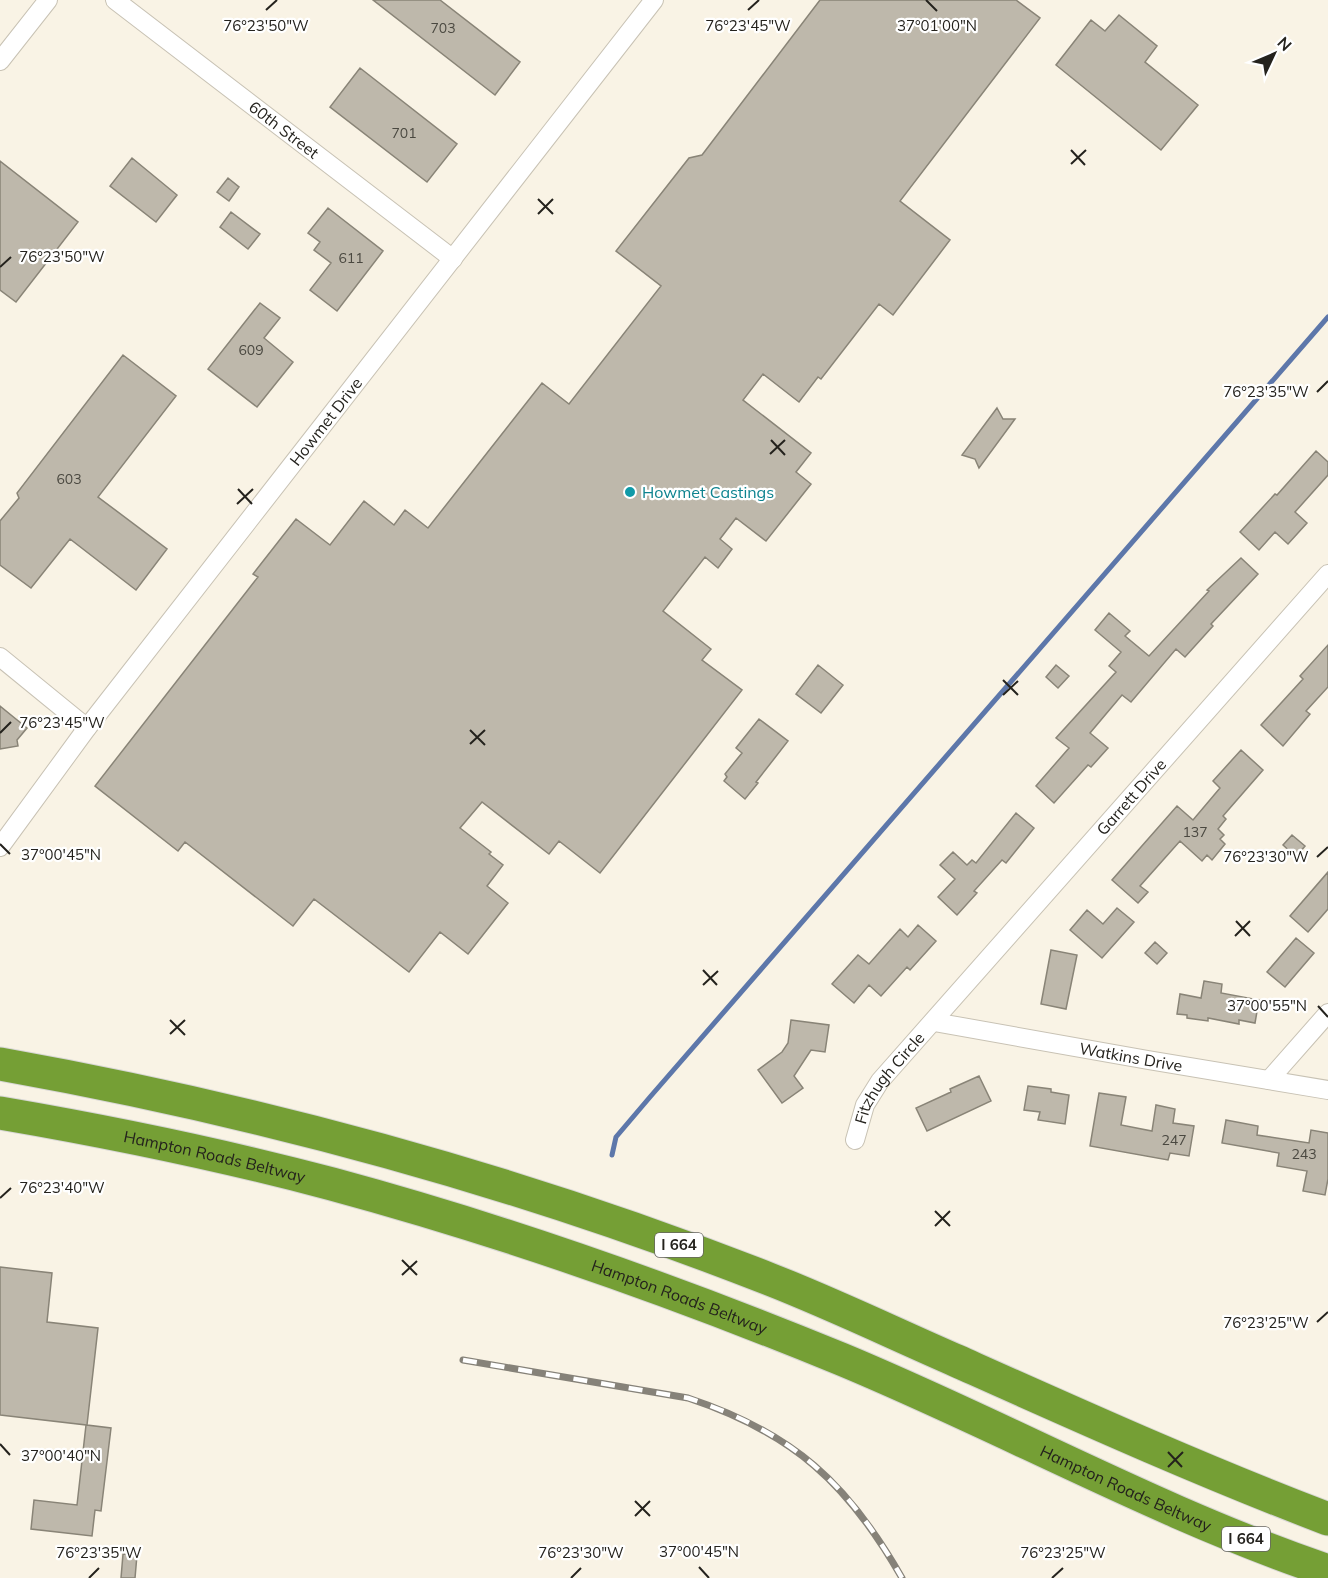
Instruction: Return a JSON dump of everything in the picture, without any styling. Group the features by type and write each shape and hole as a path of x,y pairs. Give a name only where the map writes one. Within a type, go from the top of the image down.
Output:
{"highway":[{"name":"I 664","path":"0,1064 114,1085 290,1125 457,1171 611,1221 772,1280 1244,1487 1328,1519"},
{"name":"Hampton Roads Beltway","path":"0,1113 155,1143 331,1184 473,1225 568,1256 754,1324 846,1361 1165,1507 1328,1571"},
{"path":"1165,1507 1305,1578"}],"street":[{"path":"0,61 48,0"},
{"name":"60th Street","path":"115,0 453,259"},
{"name":"Howmet Drive","path":"0,847 87,728 654,0"},
{"name":"Garrett Drive","path":"934,1022 1328,573"},
{"path":"0,657 87,728"},
{"path":"1269,1080 1328,1013"},
{"name":"Watkins Drive","path":"934,1022 1328,1089"},
{"name":"Fitzhugh Circle","path":"855,1140 860,1118 871,1093 934,1022"}],"building":[{"path":"373,0 440,0 520,62 495,95"},
{"name":"Howmet Castings","path":"820,0 1016,0 1040,18 900,201 950,240 893,315 879,304 821,379 818,377 799,402 763,374 743,400 811,453 796,472 811,484 766,541 736,518 720,539 732,549 718,568 705,557 663,611 711,649 702,660 742,690 600,873 559,841 549,854 482,802 460,828 491,852 489,854 503,865 487,886 508,903 468,954 440,932 409,972 314,899 293,926 185,842 178,851 95,786 258,577 253,574 296,519 330,545 364,501 394,525 405,510 428,528 542,383 569,404 661,286 616,251 689,158 702,155"},
{"path":"1119,15 1157,46 1145,62 1198,105 1161,150 1056,65 1091,20 1105,31"},
{"path":"360,68 457,144 427,182 330,107"},
{"path":"132,158 177,195 156,222 110,186"},
{"path":"0,161 78,222 16,302 0,290"},
{"path":"228,178 239,187 229,201 217,192"},
{"path":"328,208 383,251 337,311 310,290 331,263 314,250 320,242 308,233"},
{"path":"231,212 260,234 248,249 220,227"},
{"path":"260,303 280,318 264,338 293,362 257,407 208,369"},
{"path":"123,355 176,396 98,497 167,549 136,590 70,539 31,588 0,565 0,521 19,498 17,493"},
{"path":"997,408 1003,419 1015,419 979,468 975,459 962,455"},
{"path":"1316,451 1328,462 1328,475 1295,512 1307,523 1288,544 1275,532 1259,550 1240,532"},
{"path":"1241,558 1258,574 1211,624 1213,626 1185,657 1176,649 1131,702 1122,695 1090,733 1108,748 1091,767 1088,765 1054,803 1036,786 1069,748 1056,738 1116,672 1109,666 1121,652 1095,630 1109,613 1130,631 1125,636 1149,656 1209,591 1207,590"},
{"path":"1328,645 1328,687 1306,711 1310,714 1283,746 1261,725 1303,679 1300,676"},
{"path":"818,665 843,685 821,713 796,694"},
{"path":"1056,665 1069,676 1058,688 1046,677"},
{"path":"0,706 27,728 17,740 18,746 0,749"},
{"path":"759,719 788,741 745,799 724,781 727,777 725,774 742,753 736,748"},
{"path":"1241,750 1263,770 1223,816 1226,819 1218,829 1224,835 1220,839 1225,844 1212,860 1207,855 1202,861 1180,841 1140,886 1148,892 1138,903 1112,880 1177,806 1193,820 1220,788 1213,781"},
{"path":"1016,813 1034,828 1006,863 1002,860 974,891 977,893 957,915 938,897 955,879 940,865 953,852 967,865 972,860 976,863"},
{"path":"1292,835 1305,846 1296,857 1283,845"},
{"path":"1328,872 1328,909 1308,932 1290,916"},
{"path":"1117,908 1134,922 1102,958 1070,930 1087,910 1103,924"},
{"path":"918,925 936,941 910,970 907,967 881,996 869,985 854,1003 832,984 858,955 869,964 900,929 908,937"},
{"path":"1296,938 1314,953 1285,987 1267,972"},
{"path":"1155,942 1167,953 1157,964 1145,953"},
{"path":"1051,950 1077,955 1066,1009 1041,1004"},
{"path":"1204,981 1222,984 1221,993 1259,1000 1255,1023 1239,1020 1239,1024 1208,1018 1208,1021 1177,1014 1180,994 1201,998"},
{"path":"791,1020 829,1025 825,1052 811,1050 794,1076 803,1088 782,1103 758,1070 782,1052 788,1043"},
{"path":"979,1076 991,1101 927,1131 916,1108"},
{"path":"1028,1086 1051,1089 1051,1092 1069,1095 1065,1124 1038,1120 1040,1112 1024,1110"},
{"path":"1099,1093 1126,1097 1121,1125 1152,1131 1156,1105 1175,1109 1173,1123 1194,1126 1189,1156 1170,1153 1168,1160 1090,1146"},
{"path":"1226,1120 1258,1126 1257,1135 1309,1143 1311,1130 1328,1133 1328,1179 1325,1195 1303,1191 1307,1171 1277,1166 1279,1153 1222,1143"},
{"path":"0,1267 52,1273 47,1322 98,1328 87,1425 111,1428 101,1511 95,1510 92,1536 31,1529 34,1500 77,1505 86,1425 0,1415"},
{"path":"123,1554 137,1555 135,1578 121,1578"}],"waterway":[{"path":"612,1155 616,1137 650,1097 1328,317"}],"railway":[{"path":"463,1360 688,1398 758,1428 788,1445 838,1489 882,1544 902,1578"}],"place":[{"name":"Howmet Castings","path":"630,492"}]}
